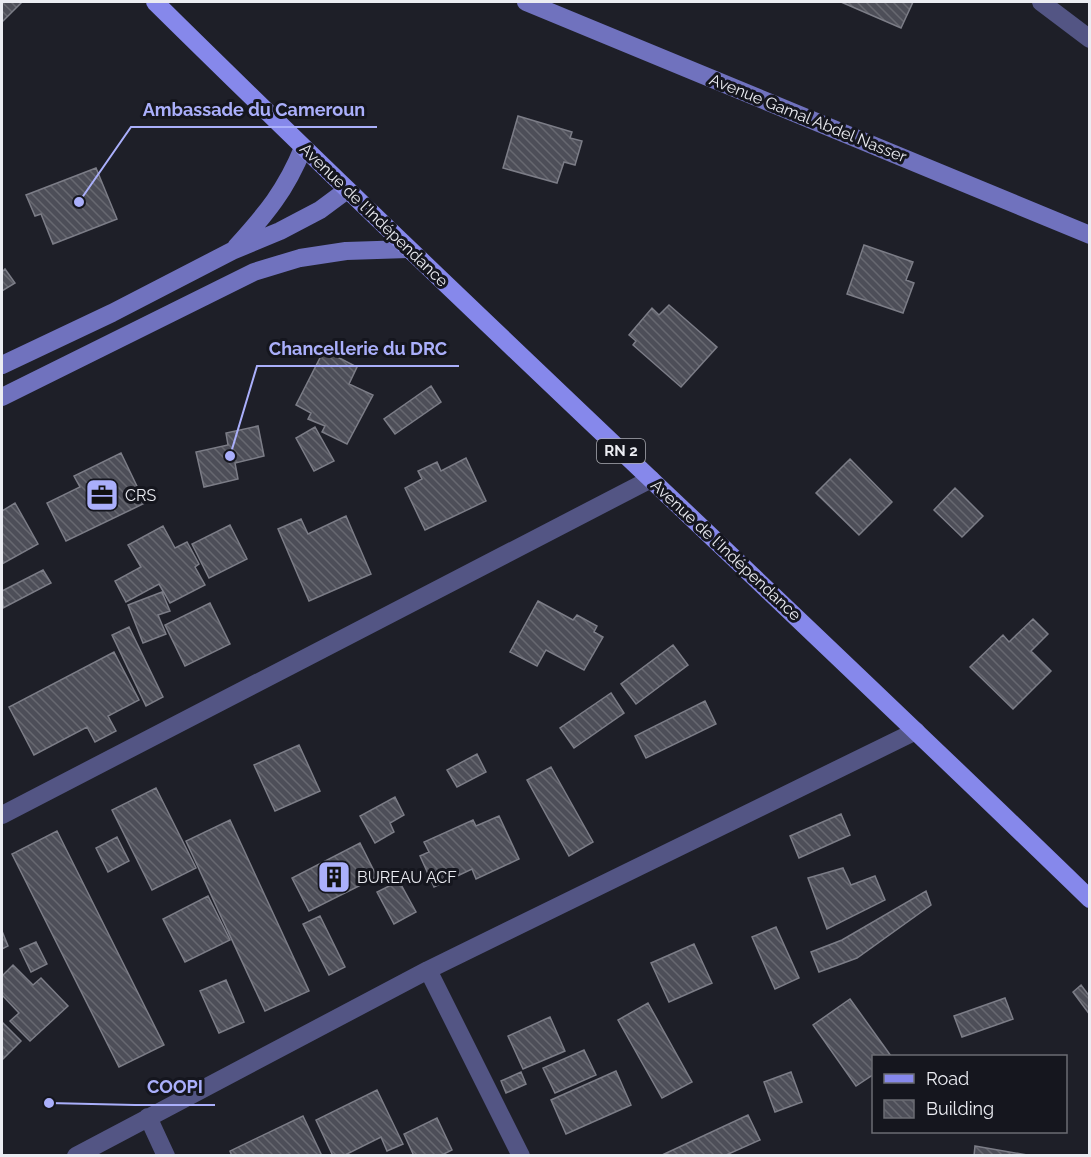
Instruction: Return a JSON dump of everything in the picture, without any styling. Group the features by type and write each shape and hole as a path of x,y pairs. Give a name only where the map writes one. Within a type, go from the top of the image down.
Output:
{"main road":[{"name":"Avenue de l'Indépendance","path":"155,2 408,249 916,730 1089,899"}],"street":[{"name":"Avenue Gamal Abdel Nasser","path":"526,2 1089,235"},
{"path":"1041,2 1089,39"},
{"path":"232,251 266,214 291,177 303,148"},
{"path":"2,365 112,313 232,251 280,231 320,210 347,190"},
{"path":"2,397 254,272 300,258 334,252 408,249"},
{"path":"2,815 651,480"},
{"path":"76,1155 428,970 916,730"},
{"path":"428,970 521,1155"},
{"path":"148,1117 166,1155"}],"building":[{"path":"2,2 22,2 2,22"},
{"path":"841,2 913,2 901,28"},
{"path":"518,116 572,132 570,138 582,141 575,165 564,162 557,183 503,168"},
{"path":"96,168 117,219 53,244 41,214 35,216 26,195"},
{"path":"864,245 913,262 906,280 914,283 903,313 847,294"},
{"path":"5,269 15,283 2,291 2,272"},
{"path":"669,305 717,347 681,387 633,345 636,341 629,335 652,308 659,315"},
{"path":"324,350 357,367 349,384 373,395 347,444 322,432 325,426 308,419 311,413 296,405"},
{"path":"431,386 441,402 395,434 384,419"},
{"path":"258,426 264,456 235,463 238,479 204,487 196,452 228,445 226,433"},
{"path":"315,427 334,461 314,471 296,438"},
{"name":"CRS","path":"121,453 145,503 66,541 47,503 80,487 74,476"},
{"path":"466,458 486,501 425,530 405,488 422,479 418,471 437,462 441,471"},
{"path":"850,459 892,502 859,535 816,493"},
{"path":"955,488 983,516 962,537 934,510"},
{"path":"15,503 38,544 2,564 2,511"},
{"path":"346,516 371,574 309,601 278,529 301,519 308,534"},
{"path":"230,525 247,559 209,578 192,544"},
{"path":"163,526 175,548 187,542 199,564 195,567 205,585 170,603 159,584 126,602 115,581 141,567 128,545"},
{"path":"43,570 51,583 3,608 2,591"},
{"path":"162,592 170,611 158,615 166,634 143,643 128,605"},
{"path":"538,601 573,620 577,615 597,626 594,632 603,637 584,670 546,650 537,666 510,652"},
{"path":"210,603 230,644 185,666 165,625"},
{"path":"1033,619 1048,634 1031,651 1051,671 1013,709 970,667 1003,635 1009,642"},
{"path":"129,627 163,697 146,706 112,635"},
{"path":"673,645 688,665 636,704 621,684"},
{"path":"114,652 139,700 108,716 116,731 95,742 87,727 34,755 9,707"},
{"path":"611,693 624,713 574,748 560,728"},
{"path":"705,701 716,724 646,758 635,736"},
{"path":"299,745 320,791 275,811 254,765"},
{"path":"477,754 486,772 457,787 447,770"},
{"path":"551,767 593,842 569,856 527,780"},
{"path":"156,788 196,868 152,890 112,810"},
{"path":"395,797 404,815 390,823 394,832 375,843 360,816"},
{"path":"841,814 850,835 799,858 790,836"},
{"path":"499,816 519,859 476,879 472,869 434,887 420,856 429,852 424,842 473,820 476,826"},
{"path":"230,820 309,991 265,1011 186,841"},
{"path":"57,831 164,1045 119,1067 12,854"},
{"path":"117,837 129,861 108,872 96,848"},
{"name":"BUREAU ACF","path":"360,843 377,877 309,911 292,878"},
{"path":"843,868 851,885 875,876 885,900 827,929 808,878"},
{"path":"399,881 416,912 394,924 377,892"},
{"path":"926,891 931,905 857,958 819,972 811,952 842,940"},
{"path":"208,896 230,940 185,962 163,919"},
{"path":"320,916 345,967 329,975 303,924"},
{"path":"776,927 799,978 775,989 752,937"},
{"path":"2,931 8,946 2,949"},
{"path":"36,942 47,964 31,972 20,949"},
{"path":"694,944 712,983 669,1002 651,963"},
{"path":"13,965 33,985 41,978 68,1006 30,1041 10,1021 19,1013 2,995 2,976"},
{"path":"226,980 244,1022 219,1033 200,991"},
{"path":"1081,985 1090,997 1090,1015 1073,992"},
{"path":"1005,998 1013,1019 962,1037 954,1016"},
{"path":"850,999 890,1055 872,1055 872,1075 856,1086 813,1025"},
{"path":"648,1003 692,1082 662,1098 618,1020"},
{"path":"550,1017 565,1051 523,1069 508,1036"},
{"path":"2,1022 21,1041 2,1060"},
{"path":"584,1050 596,1075 555,1093 543,1068"},
{"path":"616,1071 631,1105 566,1134 551,1100"},
{"path":"521,1072 526,1084 506,1093 501,1081"},
{"path":"791,1072 802,1102 775,1112 764,1082"},
{"path":"377,1090 403,1144 387,1151 381,1137 343,1156 333,1156 316,1120"},
{"path":"748,1115 760,1140 724,1156 660,1156"},
{"path":"303,1116 322,1156 232,1156 230,1151"},
{"path":"437,1118 452,1150 440,1156 414,1156 404,1134"},
{"path":"975,1146 1033,1156 974,1156"}],"place":[{"name":"Ambassade du Cameroun","path":"79,202"},
{"name":"Chancellerie du DRC","path":"230,456"},
{"name":"CRS","path":"102,495"},
{"name":"BUREAU ACF","path":"334,877"},
{"name":"COOPI","path":"49,1103"}]}
